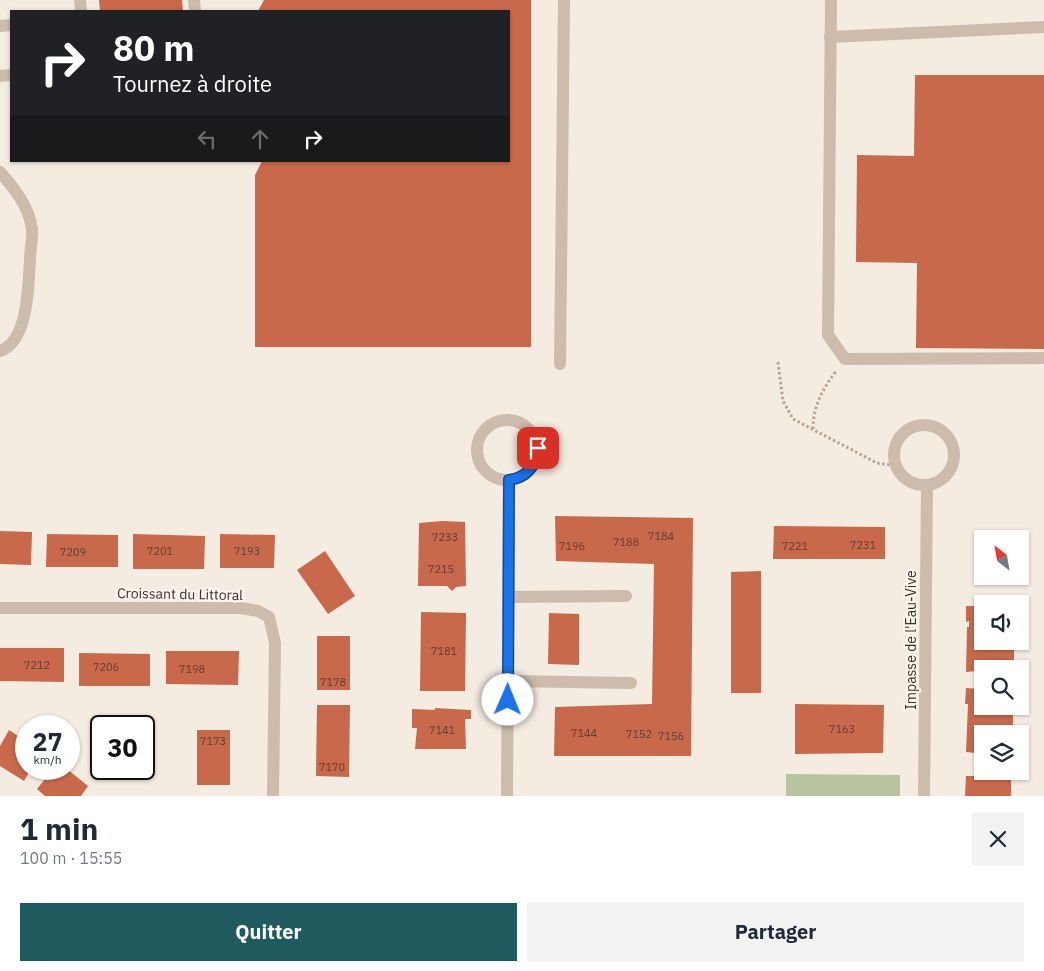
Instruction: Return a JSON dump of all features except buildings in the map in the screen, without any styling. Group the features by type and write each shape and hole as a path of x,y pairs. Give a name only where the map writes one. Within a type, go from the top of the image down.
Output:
{"street":[{"path":"560,364 564,0"},
{"path":"831,0 828,335 845,359 1044,358"},
{"path":"830,37 1044,27"},
{"path":"0,172 24,203 32,228 25,313 20,330 6,349 0,351"},
{"path":"504,420 523,424 535,438 538,448 534,466 527,473 509,480 499,479 490,475 480,463 477,448 479,438 485,429 504,420"},
{"path":"923,425 933,426 942,431 951,443 954,458 945,476 937,482 927,484 909,480 897,466 896,448 906,432 923,425"},
{"path":"507,796 509,480"},
{"name":"Impasse de l'Eau-Vive","path":"924,796 927,484"},
{"path":"508,597 626,596"},
{"name":"Croissant du Littoral","path":"0,608 241,608 258,611 269,617 275,643 273,796"},
{"path":"508,681 631,683"}],"path":[{"path":"813,429 815,411 821,393 845,359"},
{"path":"778,362 783,401 793,419 876,463 897,466"}],"green space":[{"path":"786,774 900,775 900,796 786,796"}],"route":[{"path":"508,700 509,480 519,478 534,466 538,448"}]}
